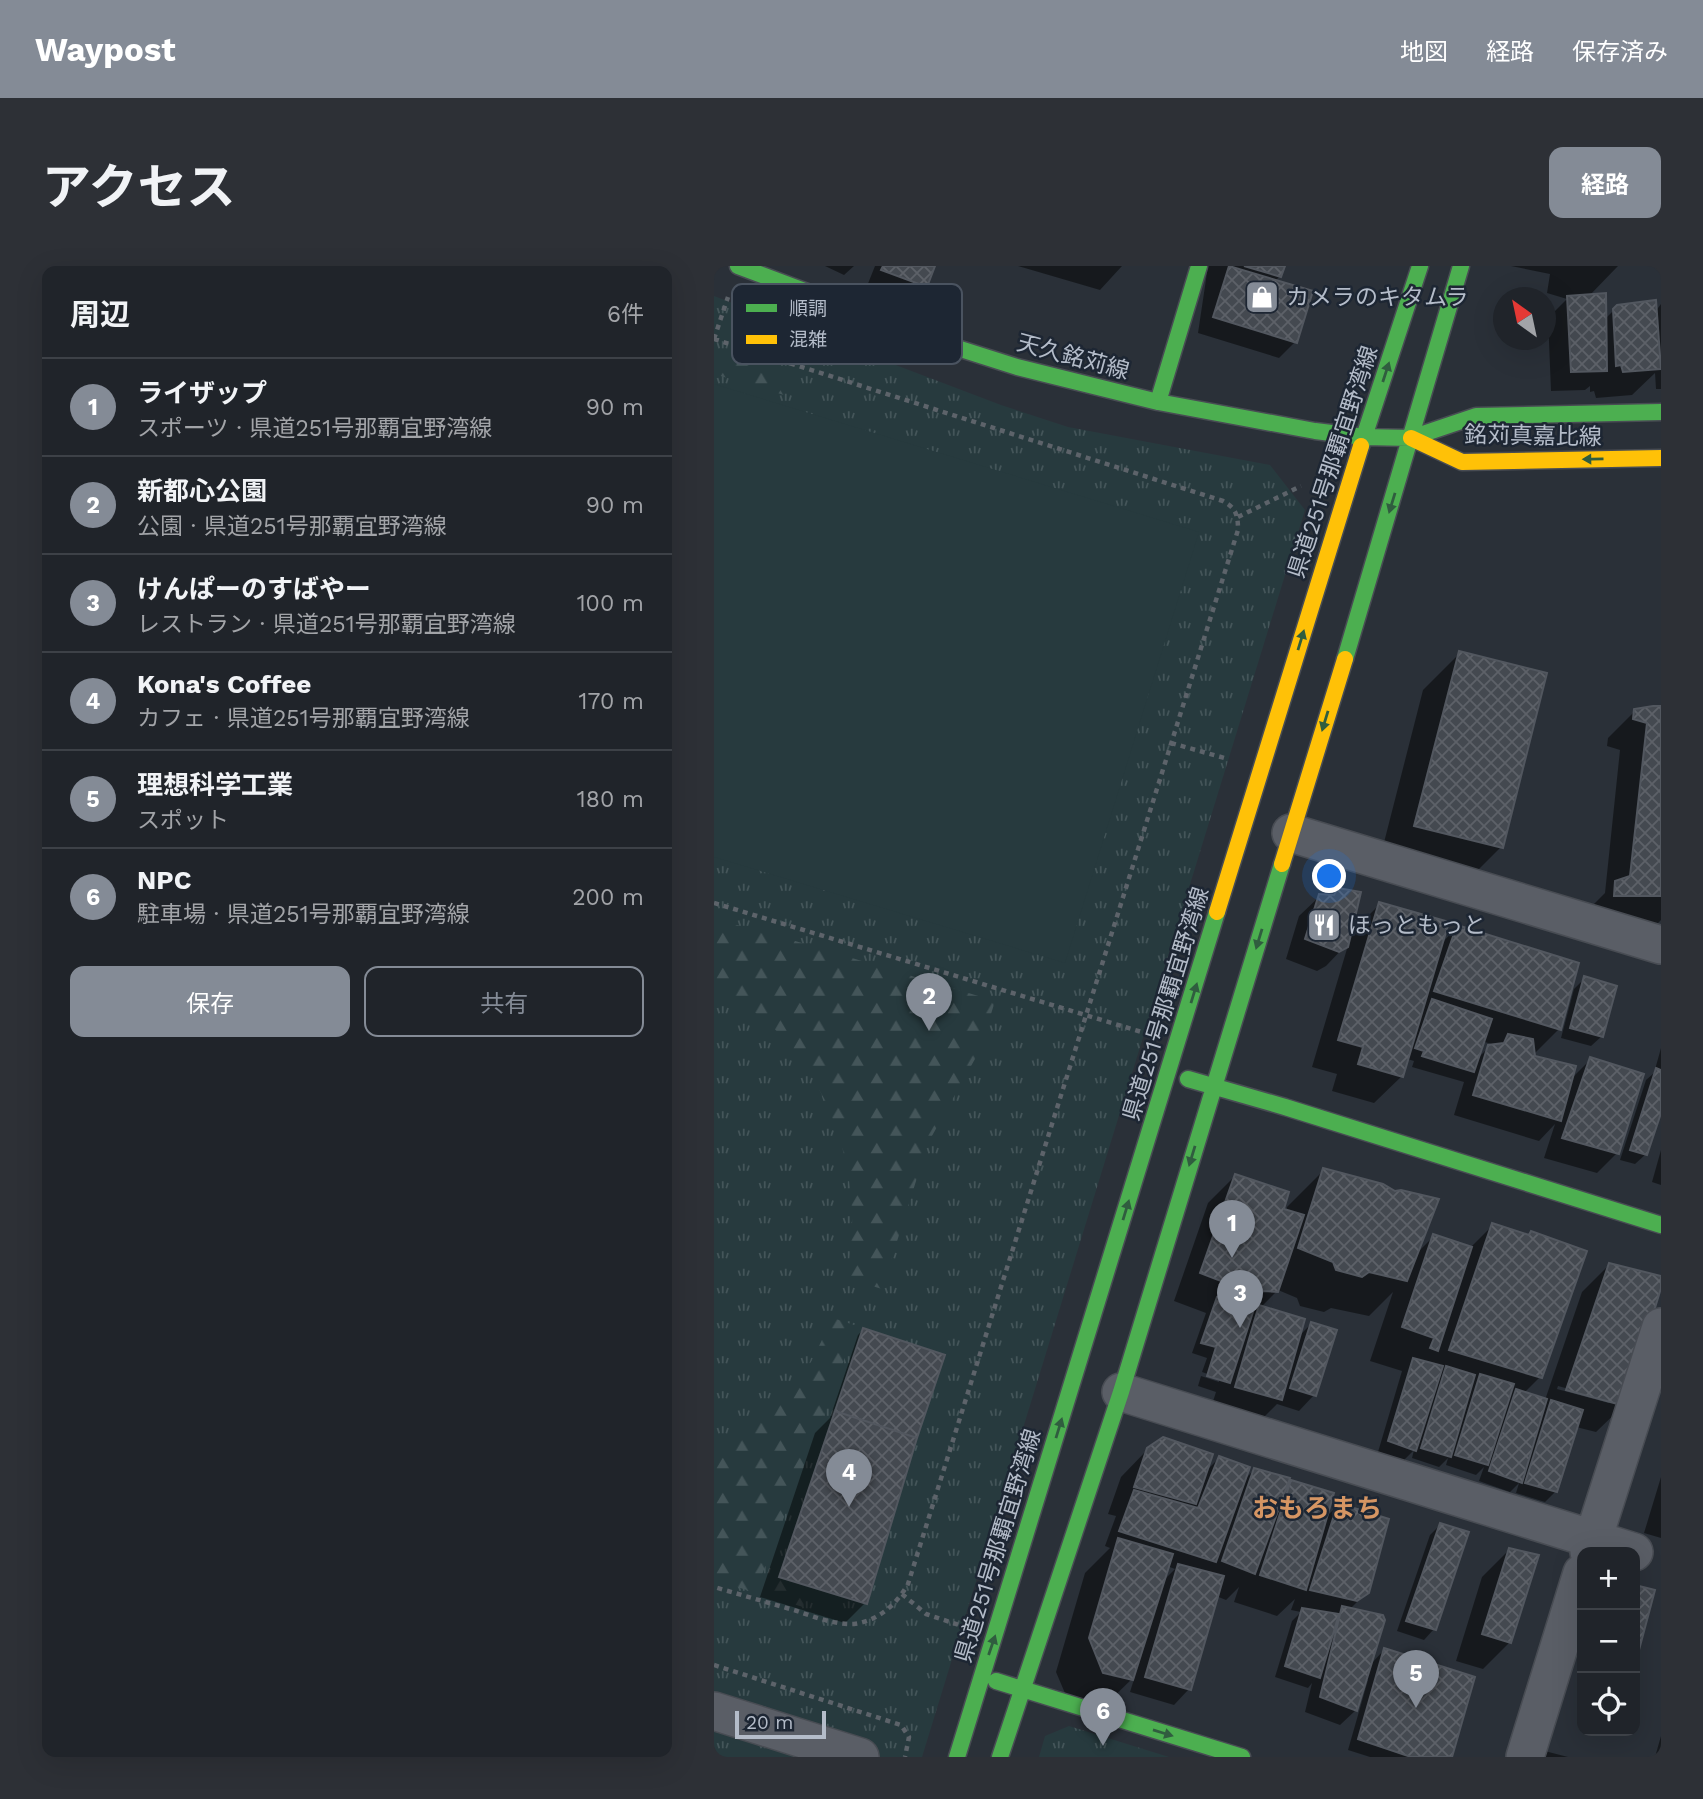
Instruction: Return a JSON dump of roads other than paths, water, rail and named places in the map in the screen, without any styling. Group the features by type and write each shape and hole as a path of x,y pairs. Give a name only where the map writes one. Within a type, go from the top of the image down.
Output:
{"main road":[{"name":"天久銘苅線","path":"738,266 786,284"},
{"path":"1158,402 1199,266"},
{"name":"県道251号那覇宜野湾線","path":"957,1757 1364,437 1420,266"},
{"path":"1000,1757 1121,1392 1461,266"},
{"name":"天久銘苅線","path":"962,349 1043,374 1158,402 1315,431 1364,437 1411,438"},
{"name":"銘苅真嘉比線","path":"1411,438 1476,416 1661,412"},
{"name":"銘苅真嘉比線","path":"1411,438 1462,462 1661,458"},
{"path":"1169,1074 1661,1225"},
{"path":"981,1676 1242,1757"}],"street":[{"path":"1291,833 1661,945"},
{"path":"1591,1547 1661,1327"},
{"path":"1121,1392 1577,1551"},
{"path":"1640,1554 1661,1560"},
{"path":"1525,1757 1577,1590"},
{"path":"714,1711 860,1757"}],"place":[{"name":"カメラのキタムラ","path":"1262,297"},
{"name":"ほっともっと","path":"1324,925"},
{"name":"新都心公園","path":"929,1031"},
{"name":"ライザップ","path":"1232,1258"},
{"name":"けんぱーのすばやー","path":"1240,1328"},
{"name":"Kona's Coffee","path":"849,1507"},
{"name":"理想科学工業","path":"1416,1708"},
{"name":"NPC","path":"1103,1746"}],"district":[{"name":"おもろまち","path":"1317,1508"}]}
